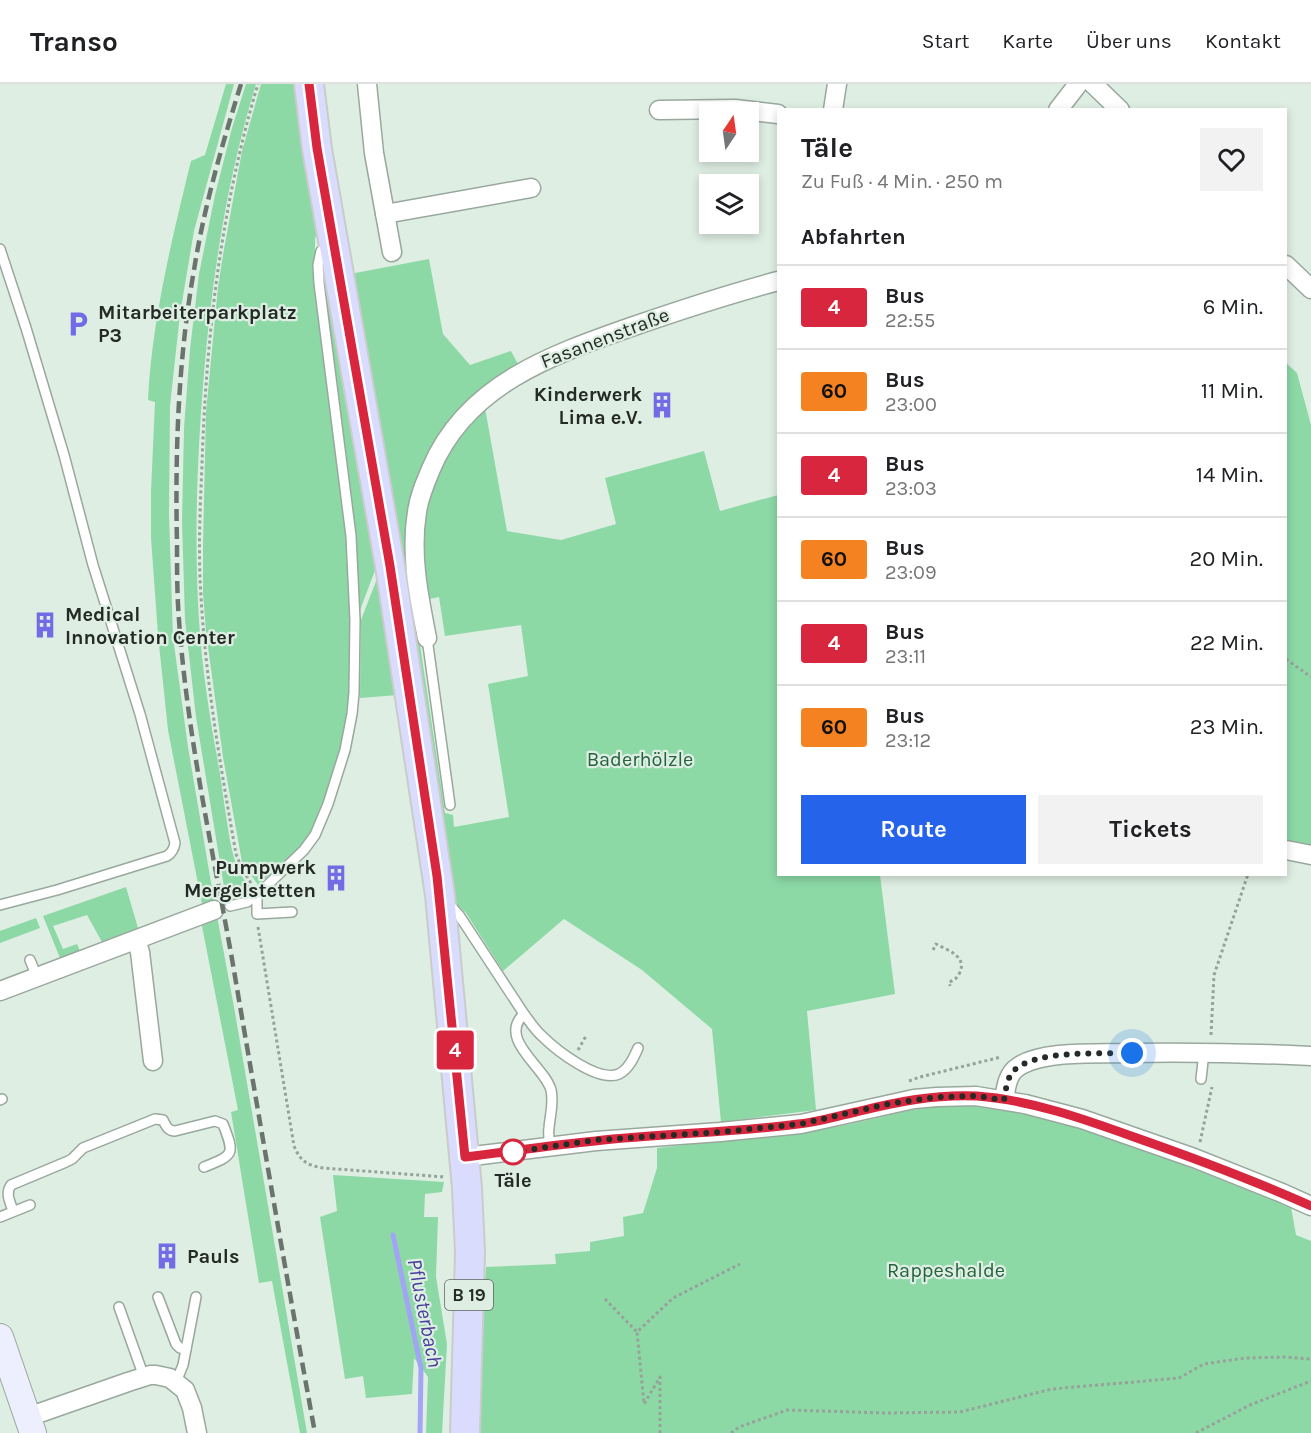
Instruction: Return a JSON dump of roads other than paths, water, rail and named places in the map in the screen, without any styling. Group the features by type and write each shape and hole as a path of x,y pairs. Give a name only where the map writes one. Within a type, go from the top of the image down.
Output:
{"main road":[{"name":"B 19","path":"309,84 317,148 390,566 439,885 459,1168 470,1252 465,1433"},
{"path":"0,1337 30,1425"}],"street":[{"path":"367,84 374,153 392,252"},
{"path":"832,108 837,84"},
{"path":"1060,108 1078,84"},
{"path":"1093,84 1118,108"},
{"path":"659,110 735,109 777,114"},
{"path":"385,214 531,188"},
{"path":"1287,266 1311,290"},
{"name":"Fasanenstraße","path":"426,638 415,568 414,533 419,500 435,458 446,439 472,408 509,379 546,359 668,314 777,281"},
{"path":"1287,850 1311,855"},
{"path":"0,991 34,968 136,940 222,908"},
{"path":"136,940 140,952 153,1061"},
{"path":"1004,1100 1008,1081 1017,1067 1032,1060 1052,1056 1207,1052 1311,1056"},
{"path":"459,1168 550,1146 596,1140 709,1133 801,1124 888,1104 937,1097 976,1096 1052,1110 1082,1119 1194,1158 1311,1206"},
{"path":"30,1425 144,1377 156,1375 176,1382 185,1390 196,1433"}],"lane":[{"path":"222,908 247,902 257,895 304,850 315,835 328,804 345,750 352,714 355,661 352,548 318,265 321,251 334,244"},
{"path":"0,249 26,327 64,455 93,565 140,714 175,847 167,856 0,905"},
{"path":"426,638 450,805"},
{"path":"439,885 524,1014 549,1043 582,1066 603,1074 614,1075 625,1070 639,1048"},
{"path":"257,895 257,914 292,912"},
{"path":"524,1014 515,1024 515,1031 520,1045 551,1091 552,1106 548,1132 550,1146"},
{"path":"1201,1079 1207,1052"},
{"path":"13,1211 7,1195 11,1185 72,1159 83,1148 155,1119 163,1120 171,1131 215,1121 223,1124 231,1145 229,1155 225,1159 204,1167"},
{"path":"0,1216 30,1205"},
{"path":"158,1297 176,1344 186,1350"},
{"path":"176,1382 183,1365 196,1297"},
{"path":"118,1307 144,1377"}],"waterway":[{"name":"Pflusterbach","path":"393,1235 421,1368 420,1433"}],"railway":[{"path":"241,84 208,200 184,338 177,441 178,611 188,705 201,790 315,1433"}],"place":[{"name":"Mitarbeiterparkplatz P3","path":"78,324"},
{"name":"Kinderwerk Lima e.V.","path":"662,405"},
{"name":"Medical Innovation Center","path":"45,625"},
{"name":"Pumpwerk Mergelstetten","path":"336,878"},
{"name":"Täle","path":"513,1152"},
{"name":"Pauls","path":"167,1256"}],"park label":[{"name":"Baderhölzle","path":"640,759"},
{"name":"Rappeshalde","path":"946,1270"}]}
